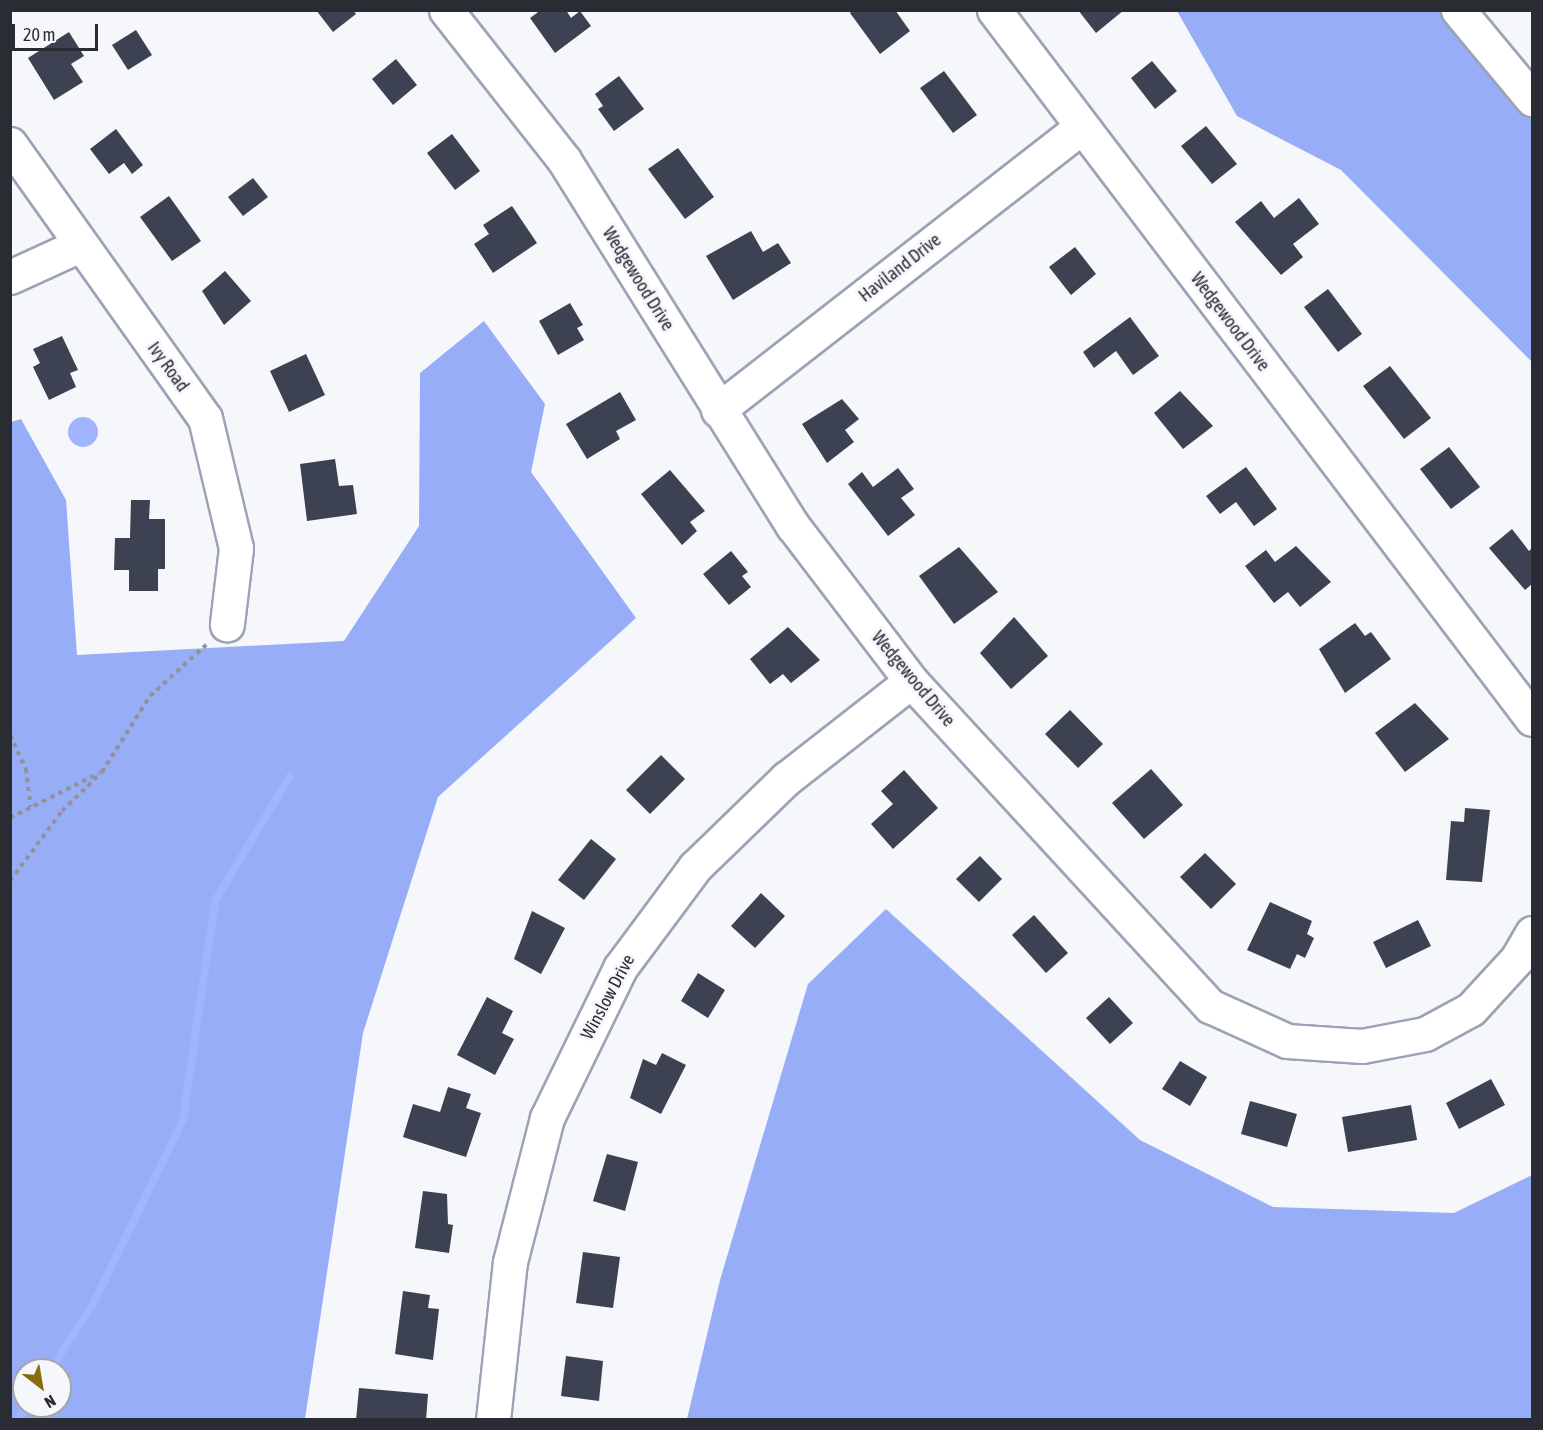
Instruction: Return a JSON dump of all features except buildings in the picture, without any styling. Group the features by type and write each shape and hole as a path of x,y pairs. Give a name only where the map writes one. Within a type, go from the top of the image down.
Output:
{"street":[{"name":"Wedgewood Drive","path":"446,10 564,160 718,410 794,526 911,681 1209,1006 1287,1041 1362,1046 1425,1034 1471,1009 1517,959 1533,933"},
{"name":"Wedgewood Drive","path":"994,10 1533,719"},
{"path":"1458,10 1533,99"},
{"name":"Haviland Drive","path":"718,410 1081,127"},
{"name":"Ivy Road","path":"10,144 80,246 205,418 236,548 227,624"},
{"path":"10,277 80,246"},
{"name":"Winslow Drive","path":"493,1419 510,1262 547,1118 620,968 695,867 787,778 911,681"}],"path":[{"path":"10,881 62,811 102,772 150,696 227,624"},
{"path":"10,735 26,769 31,807"},
{"path":"10,818 102,772"}],"shaded area":[{"path":"1177,11 1458,11 1532,99 1532,362 1341,170 1237,116"},
{"path":"484,321 545,404 531,472 636,618 438,797 363,1033 305,1419 11,1419 11,422 21,419 66,500 77,655 344,641 419,526 420,373"},
{"path":"83,417 94,421 98,432 94,443 83,447 72,443 68,432 72,421"},
{"path":"886,909 1140,1140 1273,1207 1454,1213 1532,1175 1532,1419 687,1419 720,1280 808,984"}],"waterway":[{"path":"58,1358 92,1306 183,1120 215,901 290,776"}]}
